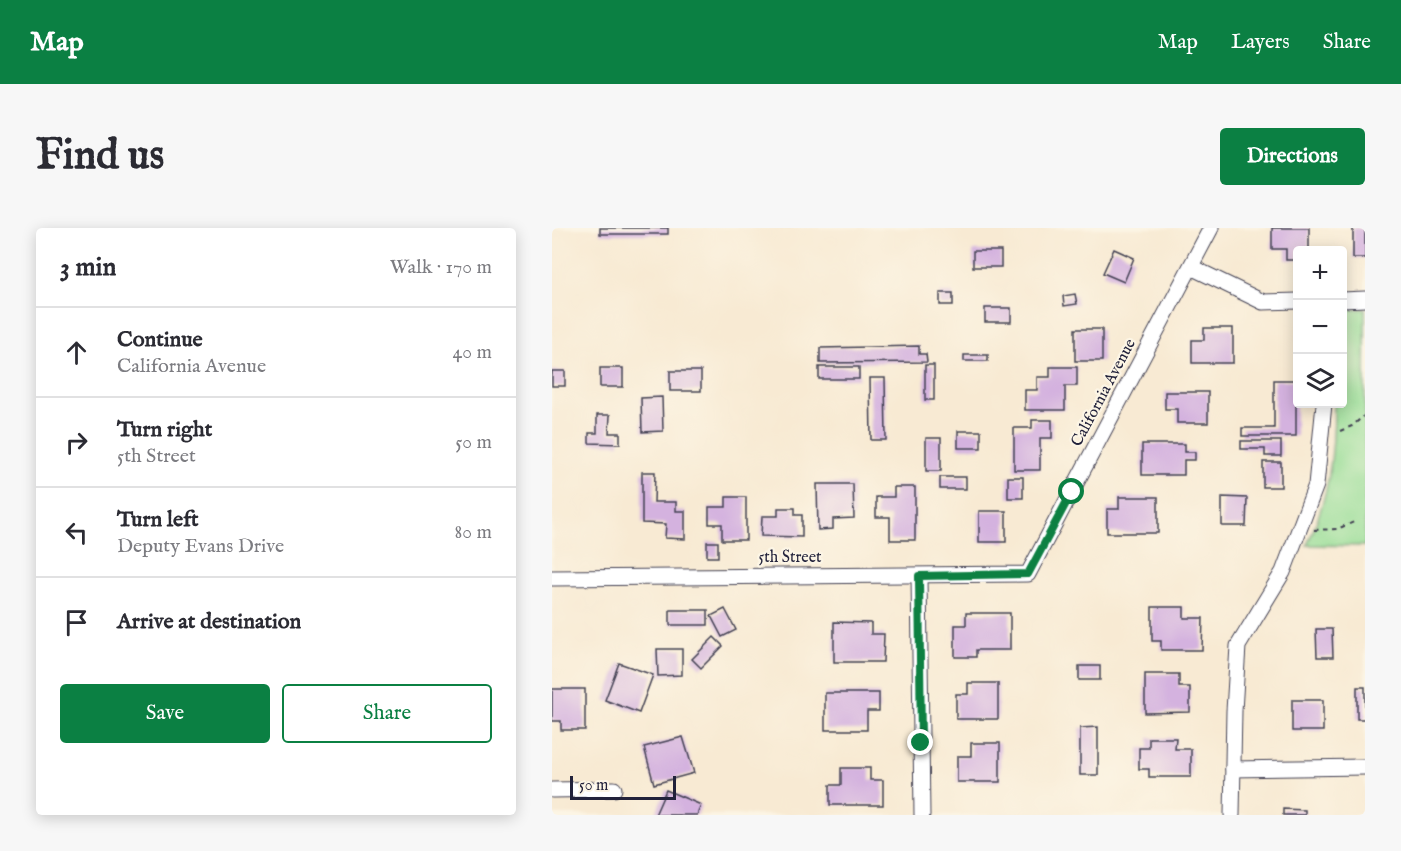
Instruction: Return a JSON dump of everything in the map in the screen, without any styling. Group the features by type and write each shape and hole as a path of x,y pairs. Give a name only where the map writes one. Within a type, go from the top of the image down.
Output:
{"street":[{"name":"California Avenue","path":"1028,574 1211,228"},
{"path":"1191,267 1263,302 1293,301"},
{"path":"1347,300 1365,300"},
{"path":"1232,815 1238,646 1283,572 1316,485 1324,408"},
{"name":"5th Street","path":"552,578 1028,574"},
{"path":"919,576 922,815"},
{"path":"1233,769 1365,768"},
{"path":"552,790 614,789"}],"path":[{"path":"1340,431 1352,426 1365,415"},
{"path":"1300,528 1337,529 1354,522"}],"green space":[{"path":"1365,309 1365,546 1307,545 1329,476 1334,408 1347,408 1347,310"}],"building":[{"path":"600,228 668,228 668,234 600,234"},
{"path":"1272,228 1309,228 1309,246 1293,246 1293,260 1286,260 1286,249 1272,249"},
{"path":"1353,228 1365,228 1365,258 1353,258"},
{"path":"1114,249 1134,258 1124,282 1103,273"},
{"path":"973,251 1001,251 1001,267 973,267"},
{"path":"940,293 953,293 953,305 940,305"},
{"path":"1075,294 1077,304 1064,306 1063,296"},
{"path":"985,308 1011,308 1011,322 985,322"},
{"path":"1204,328 1233,328 1233,363 1192,363 1192,340 1204,340"},
{"path":"1075,329 1102,329 1102,361 1075,361"},
{"path":"919,346 919,354 926,354 927,362 820,363 820,348"},
{"path":"964,355 988,355 988,361 964,361"},
{"path":"925,365 934,365 934,400 925,400"},
{"path":"819,367 859,367 859,379 819,379"},
{"path":"1050,367 1077,367 1077,386 1065,386 1065,410 1025,410 1025,390 1037,390 1037,377 1050,377"},
{"path":"600,368 623,368 623,387 600,387"},
{"path":"552,371 565,371 565,386 552,386"},
{"path":"670,371 701,371 701,391 670,391"},
{"path":"870,378 885,378 886,440 871,440"},
{"path":"1274,380 1293,380 1296,436 1242,436 1242,428 1274,428"},
{"path":"1165,392 1208,392 1208,423 1177,423 1177,409 1165,409"},
{"path":"662,397 663,431 642,432 641,398"},
{"path":"597,415 610,415 609,433 620,433 620,444 589,443 589,433 597,433"},
{"path":"1032,420 1052,420 1052,438 1040,438 1040,470 1014,470 1014,428 1032,428"},
{"path":"958,431 981,431 981,448 958,448"},
{"path":"926,438 941,438 941,471 926,471"},
{"path":"1241,441 1281,441 1281,456 1265,456 1265,449 1241,449"},
{"path":"1142,444 1185,444 1185,452 1195,452 1195,460 1184,460 1184,475 1142,475"},
{"path":"1263,462 1281,462 1281,487 1263,487"},
{"path":"642,472 655,472 654,502 676,502 676,511 685,511 685,539 665,538 666,524 642,523"},
{"path":"940,477 966,477 966,489 940,489"},
{"path":"1008,477 1023,477 1023,498 1008,498"},
{"path":"817,484 853,484 854,518 833,519 833,529 818,530"},
{"path":"894,487 915,487 915,540 890,540 890,517 876,517 876,497 894,497"},
{"path":"726,497 746,497 746,540 722,540 722,524 709,524 709,507 726,507"},
{"path":"1119,497 1158,497 1158,533 1107,533 1107,509 1119,509"},
{"path":"1222,497 1247,498 1246,526 1222,526"},
{"path":"778,508 795,508 795,515 802,515 802,537 761,536 762,516 778,516"},
{"path":"979,511 1006,511 1006,542 979,542"},
{"path":"707,542 718,542 718,557 707,557"},
{"path":"1152,607 1184,607 1184,618 1203,618 1202,650 1161,650 1161,641 1152,641"},
{"path":"725,609 736,630 722,637 711,616"},
{"path":"670,610 708,610 708,625 670,625"},
{"path":"966,613 1010,613 1010,650 976,650 976,657 955,657 955,625 966,625"},
{"path":"834,622 871,623 871,634 884,634 883,662 834,662"},
{"path":"1316,629 1332,629 1333,657 1317,657"},
{"path":"714,637 723,646 701,668 692,659"},
{"path":"657,649 682,649 682,675 658,676"},
{"path":"619,663 653,675 639,713 605,700"},
{"path":"1079,666 1100,666 1100,680 1079,680"},
{"path":"1145,674 1179,674 1179,687 1190,687 1190,712 1145,713"},
{"path":"968,683 998,683 998,719 956,719 956,694 968,694"},
{"path":"1357,687 1365,687 1365,719 1357,719"},
{"path":"552,689 585,689 585,730 561,730 561,721 552,721"},
{"path":"825,693 879,693 879,711 867,711 867,730 825,730"},
{"path":"1292,700 1323,700 1323,731 1292,731"},
{"path":"1098,727 1098,775 1080,775 1080,728"},
{"path":"683,737 694,773 654,784 644,747"},
{"path":"1149,738 1176,738 1175,749 1191,749 1191,777 1149,777 1149,769 1139,769 1139,748 1149,748"},
{"path":"971,743 1000,743 1000,782 957,782 957,756 971,756"},
{"path":"841,768 870,768 870,780 883,780 883,805 830,805 830,785 841,785"},
{"path":"666,790 701,805 697,815 655,815"},
{"path":"1283,809 1305,810 1305,815 1283,815"}],"route":[{"path":"921,743 919,576 1028,574 1072,492"}]}
